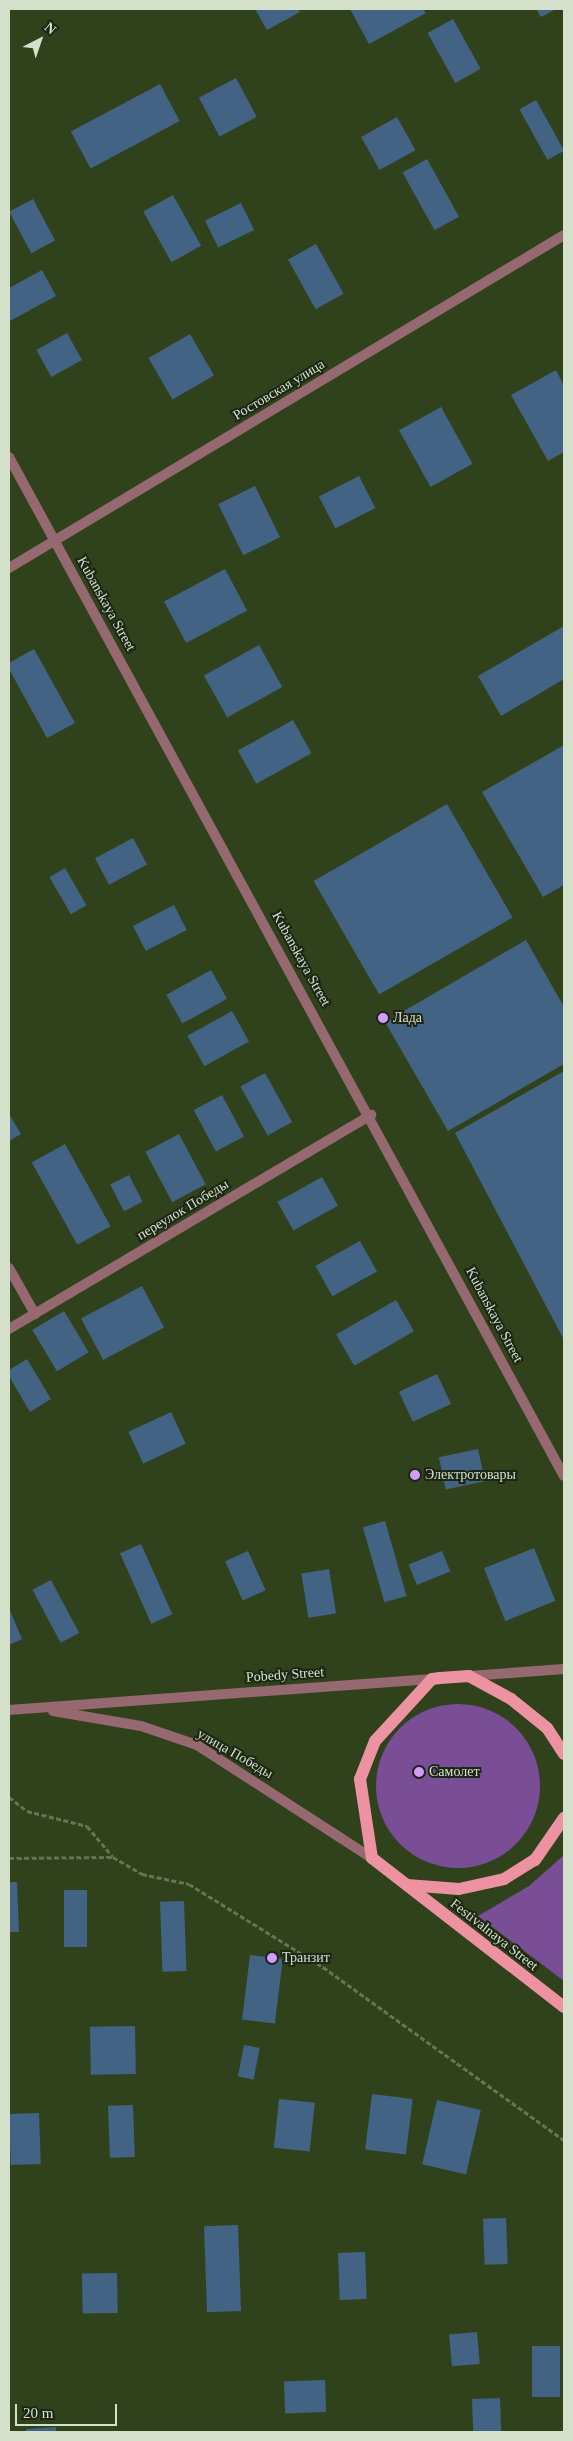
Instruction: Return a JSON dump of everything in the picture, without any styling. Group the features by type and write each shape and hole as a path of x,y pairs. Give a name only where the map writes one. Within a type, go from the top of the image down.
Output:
{"main road":[{"name":"Pobedy Street","path":"432,1680 469,1676"},
{"path":"469,1676 511,1699 547,1728 564,1754"},
{"path":"372,1858 360,1779 375,1741 432,1680"},
{"path":"407,1886 459,1889 504,1879 535,1860 564,1818"},
{"name":"Festivalnaya Street","path":"372,1858 564,2007"}],"street":[{"name":"Ростовская улица","path":"9,568 564,235"},
{"name":"Kubanskaya Street","path":"9,457 371,1115 564,1476"},
{"name":"переулок Победы","path":"9,1329 371,1115"},
{"path":"9,1268 35,1314"},
{"name":"Pobedy Street","path":"469,1676 564,1669"},
{"name":"Pobedy Street","path":"9,1710 432,1680"},
{"name":"улица Победы","path":"37,1708 141,1726 197,1745 372,1858"}],"path":[{"path":"9,1797 27,1811 87,1826 113,1857 142,1874 189,1884 323,1966 564,2140"},
{"path":"9,1858 113,1857"}],"shaded area":[{"path":"458,1704 489,1710 516,1728 534,1755 540,1786 534,1817 516,1844 489,1862 458,1868 427,1862 400,1844 382,1817 376,1786 382,1755 400,1728 427,1710"},
{"path":"564,1855 564,1981 478,1916 529,1886"}],"building":[{"path":"255,9 298,9 300,12 267,30"},
{"path":"350,9 423,9 426,13 369,44"},
{"path":"536,9 556,9 541,17"},
{"path":"453,19 481,69 455,83 428,33"},
{"path":"236,78 257,117 220,137 199,98"},
{"path":"160,84 180,121 91,169 71,131"},
{"path":"536,100 564,151 548,160 519,109"},
{"path":"397,117 415,150 380,170 361,137"},
{"path":"427,159 459,217 435,230 403,173"},
{"path":"173,195 201,246 171,262 143,211"},
{"path":"33,199 55,240 31,253 9,212"},
{"path":"241,203 254,230 218,247 205,221"},
{"path":"316,244 344,294 316,309 288,260"},
{"path":"42,270 56,296 10,321 9,288"},
{"path":"67,333 82,360 51,377 36,350"},
{"path":"190,334 214,376 172,400 148,358"},
{"path":"556,370 564,386 564,452 548,461 511,395"},
{"path":"441,407 473,464 431,487 399,430"},
{"path":"359,476 375,508 335,529 319,496"},
{"path":"255,486 280,537 243,555 218,504"},
{"path":"225,569 247,610 186,643 164,601"},
{"path":"564,626 564,679 501,716 478,676"},
{"path":"259,645 282,687 227,718 204,676"},
{"path":"34,649 75,723 47,738 9,669 9,663"},
{"path":"293,720 311,753 256,784 238,751"},
{"path":"564,745 564,885 543,897 482,792"},
{"path":"447,804 512,917 379,994 314,881"},
{"path":"133,838 147,864 109,885 95,858"},
{"path":"65,868 86,905 71,914 49,877"},
{"path":"174,905 187,930 146,951 133,926"},
{"path":"526,940 564,1007 564,1064 448,1131 385,1022"},
{"path":"211,970 227,999 182,1024 166,995"},
{"path":"232,1011 249,1042 204,1066 187,1036"},
{"path":"564,1071 564,1340 455,1133"},
{"path":"265,1073 292,1122 268,1136 241,1087"},
{"path":"222,1095 244,1136 216,1152 194,1110"},
{"path":"9,1114 21,1134 9,1141"},
{"path":"179,1134 206,1184 172,1202 145,1152"},
{"path":"65,1144 111,1226 77,1245 32,1162"},
{"path":"129,1175 143,1202 124,1211 110,1185"},
{"path":"322,1177 338,1206 293,1231 277,1202"},
{"path":"360,1241 377,1272 332,1296 315,1266"},
{"path":"142,1286 164,1327 103,1360 81,1318"},
{"path":"396,1300 414,1331 354,1366 336,1334"},
{"path":"64,1311 89,1352 57,1371 32,1330"},
{"path":"27,1359 51,1399 30,1412 9,1376 9,1370"},
{"path":"437,1374 451,1404 413,1422 399,1392"},
{"path":"171,1412 186,1444 143,1464 128,1432"},
{"path":"478,1449 485,1481 446,1490 439,1457"},
{"path":"385,1521 406,1596 384,1602 363,1527"},
{"path":"141,1544 172,1614 151,1624 120,1553"},
{"path":"534,1548 555,1601 505,1621 484,1568"},
{"path":"248,1551 265,1590 243,1600 225,1561"},
{"path":"442,1551 450,1571 417,1585 409,1564"},
{"path":"329,1569 336,1613 308,1618 301,1573"},
{"path":"51,1580 79,1633 61,1643 32,1590"},
{"path":"9,1608 22,1639 9,1645"},
{"path":"9,1882 17,1882 19,1932 9,1932"},
{"path":"64,1890 87,1890 87,1947 64,1947"},
{"path":"184,1901 186,1971 162,1972 160,1902"},
{"path":"250,1955 283,1959 275,2024 242,2020"},
{"path":"135,2026 136,2074 91,2075 90,2027"},
{"path":"244,2045 260,2048 254,2079 238,2076"},
{"path":"372,2094 413,2099 406,2155 365,2150"},
{"path":"279,2099 315,2103 310,2151 274,2148"},
{"path":"437,2100 481,2110 466,2174 422,2164"},
{"path":"133,2105 135,2157 110,2158 108,2106"},
{"path":"39,2113 41,2164 11,2165 9,2114"},
{"path":"506,2218 508,2264 485,2265 483,2219"},
{"path":"238,2225 241,2311 207,2312 204,2226"},
{"path":"365,2252 367,2299 340,2300 338,2253"},
{"path":"117,2273 118,2313 83,2314 82,2274"},
{"path":"477,2332 480,2364 452,2366 449,2334"},
{"path":"532,2346 560,2346 560,2397 532,2397"},
{"path":"325,2380 326,2412 285,2413 284,2381"},
{"path":"500,2398 501,2432 473,2432 472,2399"},
{"path":"56,2427 56,2432 26,2432 26,2429"}],"place":[{"name":"Лада","path":"383,1018"},
{"name":"Электротовары","path":"415,1475"},
{"name":"Самолет","path":"419,1772"},
{"name":"Транзит","path":"272,1958"}]}
